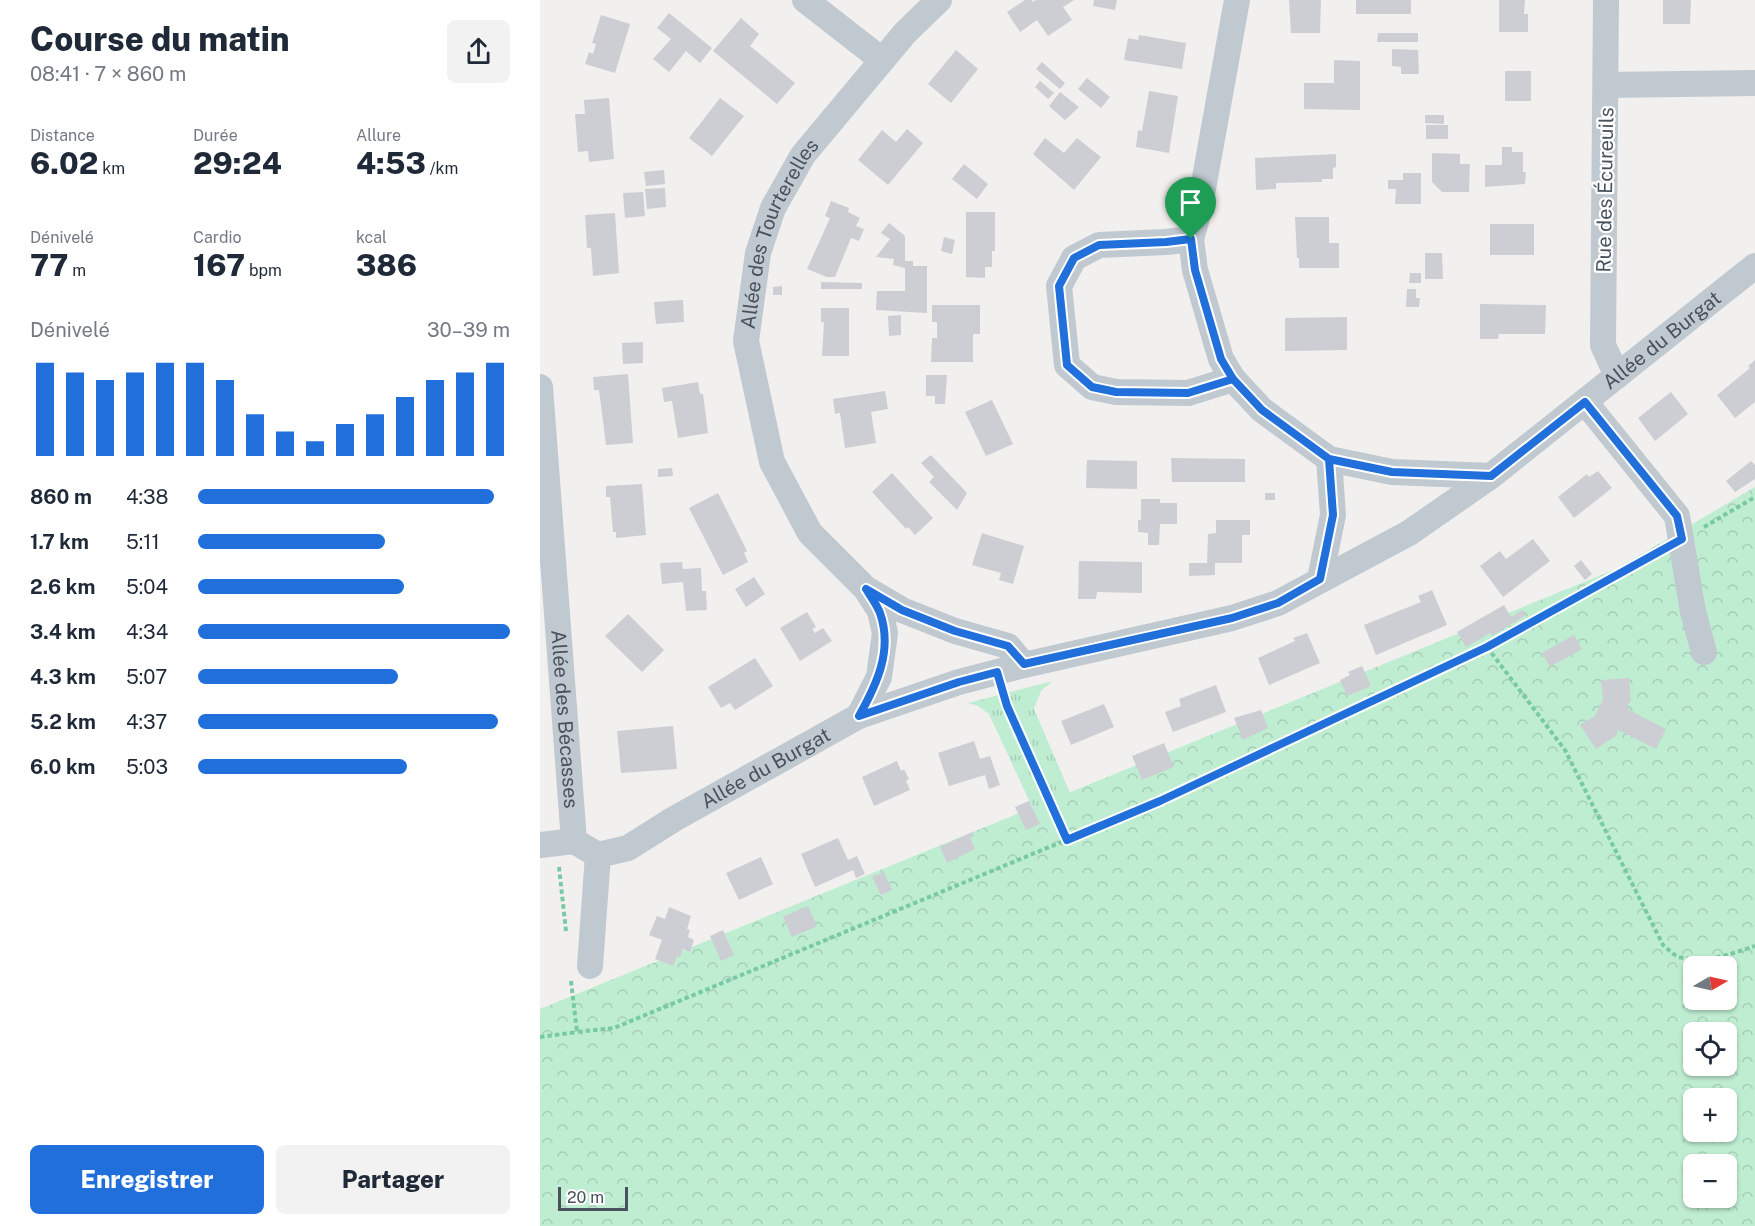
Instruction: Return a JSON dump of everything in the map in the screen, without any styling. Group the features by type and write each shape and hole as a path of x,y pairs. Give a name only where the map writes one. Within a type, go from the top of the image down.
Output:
{"street":[{"path":"805,0 882,60"},
{"name":"Allée des Tourterelles","path":"859,716 879,677 885,633 880,611 866,589 810,532 772,462 746,341 758,253 773,208 803,155 905,33 939,0"},
{"path":"1237,0 1199,211 1191,239 1195,270 1221,359 1233,379 1262,410 1329,459 1392,472 1491,476"},
{"name":"Rue des Écureuils","path":"1606,0 1603,345 1617,376"},
{"path":"1606,85 1755,83"},
{"path":"1191,239 1099,245 1074,258 1059,286 1067,365 1092,387 1116,392 1188,393 1233,379"},
{"name":"Allée du Burgat","path":"598,855 628,848 674,819 859,716 959,682 1024,664 1232,618 1278,603 1410,533 1491,476 1755,266"},
{"name":"Allée des Bécasses","path":"540,387 557,843"},
{"path":"1585,402 1677,516 1693,612 1704,652"},
{"path":"1320,579 1333,515 1329,459"},
{"name":"Allée des Tourterelles","path":"866,589 902,610 955,631 1008,646 1024,664"},
{"path":"557,843 598,855 581,972"}],"path":[{"path":"540,1038 614,1028 1160,801 1487,647 1755,497"},
{"path":"1487,647 1565,750 1663,945 1677,957 1690,958 1718,958 1755,946"},
{"path":"997,672 1007,706 1067,840"},
{"path":"557,843 566,931"},
{"path":"577,1032 581,972"}],"green space":[{"path":"1755,487 1755,1226 540,1226 540,1009 1616,569"},
{"path":"1053,681 1041,691 1034,709 1077,809 1040,824 989,714 978,706 968,703"}],"building":[{"path":"1025,0 1033,2 1036,0 1074,0 1063,7 1072,20 1048,36 1037,20 1020,32 1007,12"},
{"path":"1094,0 1117,0 1115,10 1093,6"},
{"path":"1289,0 1321,0 1320,33 1291,33"},
{"path":"1356,0 1411,0 1411,14 1356,14"},
{"path":"1499,0 1525,0 1524,14 1528,14 1528,32 1499,32"},
{"path":"1663,0 1691,0 1690,24 1663,24"},
{"path":"669,13 712,48 700,63 686,51 669,72 653,59 671,39 657,28"},
{"path":"601,15 630,24 615,73 585,64 589,52 593,54 596,44 592,43"},
{"path":"741,18 759,34 750,46 795,83 777,104 713,51"},
{"path":"1378,33 1418,33 1418,42 1377,42"},
{"path":"1139,35 1186,43 1182,69 1124,60 1128,38 1138,40"},
{"path":"1392,49 1418,50 1419,74 1401,74 1401,67 1392,66"},
{"path":"956,50 978,69 951,103 928,84"},
{"path":"1334,60 1360,61 1360,110 1304,109 1304,83 1334,83"},
{"path":"1042,62 1065,83 1060,89 1036,69"},
{"path":"1505,71 1531,71 1531,101 1505,101"},
{"path":"1087,78 1110,97 1101,108 1078,89"},
{"path":"1040,81 1054,93 1048,99 1035,87"},
{"path":"1149,91 1178,96 1169,153 1136,147 1138,130 1142,131"},
{"path":"1060,92 1079,107 1065,120 1049,106"},
{"path":"609,98 614,159 589,162 588,151 578,152 575,114 585,114 584,100"},
{"path":"720,98 744,116 712,156 689,138"},
{"path":"1425,115 1444,115 1444,124 1425,123"},
{"path":"1426,125 1448,125 1448,139 1426,139"},
{"path":"907,129 923,143 888,185 858,160 882,130 896,142"},
{"path":"1045,138 1064,153 1077,138 1101,157 1074,190 1033,154"},
{"path":"1502,147 1512,147 1512,152 1523,152 1525,184 1485,187 1485,165 1502,165"},
{"path":"1432,153 1460,154 1460,164 1470,164 1469,192 1442,192 1432,182"},
{"path":"1336,154 1333,179 1322,179 1322,182 1276,183 1276,189 1256,190 1255,158"},
{"path":"964,164 988,184 977,199 952,179"},
{"path":"664,170 665,184 646,186 644,172"},
{"path":"1403,173 1421,173 1421,204 1395,204 1396,189 1388,189 1388,180 1403,180"},
{"path":"665,188 666,207 647,209 645,189"},
{"path":"643,192 645,216 625,218 623,193"},
{"path":"831,201 849,208 848,212 860,218 856,226 864,229 859,241 851,238 835,277 827,277 807,269 830,218 825,216"},
{"path":"966,212 995,212 995,251 992,251 992,267 985,267 985,278 966,277"},
{"path":"615,213 619,273 593,276 591,248 587,248 585,215"},
{"path":"1295,217 1329,217 1329,243 1339,243 1339,268 1299,268"},
{"path":"889,223 905,236 905,261 913,261 913,266 927,266 927,313 876,310 877,291 905,291 905,268 893,265 894,259 876,257 890,239 881,233"},
{"path":"1490,224 1534,224 1534,255 1490,255"},
{"path":"944,237 955,240 952,254 941,251"},
{"path":"1425,253 1442,253 1443,279 1425,279"},
{"path":"1410,273 1421,273 1421,283 1409,283"},
{"path":"821,282 862,283 862,289 821,289"},
{"path":"782,286 782,295 773,295 773,287"},
{"path":"1407,289 1416,289 1416,298 1420,298 1419,307 1406,307"},
{"path":"683,300 684,322 656,324 654,302"},
{"path":"1480,304 1546,305 1545,334 1499,334 1498,339 1480,339"},
{"path":"932,305 980,305 980,334 973,334 973,362 931,362 932,338 937,338 937,322 932,322"},
{"path":"821,308 849,308 849,356 822,356 824,322 821,322"},
{"path":"901,315 901,335 889,336 888,316"},
{"path":"1347,317 1347,350 1285,351 1285,318"},
{"path":"643,342 643,363 623,364 622,343"},
{"path":"1755,360 1755,402 1735,418 1717,395 1750,368 1748,366"},
{"path":"628,374 633,443 606,445 599,390 594,390 593,377"},
{"path":"926,375 947,375 945,404 935,404 935,396 926,396"},
{"path":"698,382 700,394 703,394 708,433 678,438 672,401 664,402 662,388"},
{"path":"885,391 888,409 871,412 876,443 845,448 840,413 835,414 833,399"},
{"path":"1671,392 1688,414 1655,441 1638,418"},
{"path":"992,400 1013,444 986,456 965,412"},
{"path":"931,455 967,493 957,510 929,482 934,477 921,463"},
{"path":"1171,458 1245,459 1245,482 1172,482"},
{"path":"1087,460 1137,461 1137,489 1086,488"},
{"path":"1751,461 1755,465 1755,479 1735,492 1726,481"},
{"path":"672,468 673,476 658,477 658,469"},
{"path":"1598,471 1612,488 1574,518 1558,497 1587,474 1589,477"},
{"path":"892,473 933,518 915,535 908,527 906,529 872,492"},
{"path":"642,484 646,535 616,538 616,532 613,532 610,497 606,497 606,486"},
{"path":"718,493 747,551 744,553 748,562 723,575 689,508"},
{"path":"1265,493 1275,493 1275,500 1265,500"},
{"path":"1141,499 1160,499 1160,503 1177,503 1177,524 1160,524 1159,545 1148,545 1148,533 1138,532 1138,520 1141,520"},
{"path":"1216,520 1250,520 1250,535 1242,535 1242,563 1215,563 1215,575 1189,576 1189,563 1207,563 1208,534 1216,533"},
{"path":"982,533 1024,546 1013,584 999,580 1001,573 972,565"},
{"path":"1533,539 1550,561 1503,597 1480,566 1500,551 1506,559"},
{"path":"1581,560 1592,574 1585,580 1574,566"},
{"path":"1079,561 1142,562 1142,593 1097,592 1096,599 1078,599"},
{"path":"682,562 683,569 701,568 702,591 706,591 707,610 686,611 683,582 662,584 660,563"},
{"path":"754,577 765,594 746,607 735,589"},
{"path":"1432,590 1447,625 1376,655 1364,625 1421,602 1418,596"},
{"path":"1504,605 1511,617 1522,610 1526,615 1492,636 1490,633 1466,647 1457,632"},
{"path":"807,612 816,627 812,629 815,633 823,628 832,641 800,661 780,628"},
{"path":"628,614 664,650 642,672 605,636"},
{"path":"1307,633 1320,663 1269,685 1258,658 1295,641 1293,638"},
{"path":"1574,635 1582,649 1550,667 1542,653"},
{"path":"755,658 773,686 735,710 730,703 721,708 708,687"},
{"path":"1362,666 1371,686 1347,696 1340,680 1350,675 1348,672"},
{"path":"1629,678 1631,701 1628,704 1629,710 1666,729 1656,749 1618,730 1616,736 1596,749 1580,725 1595,716 1603,699 1601,680"},
{"path":"1216,685 1226,712 1173,732 1165,712 1181,706 1179,699"},
{"path":"1104,704 1114,727 1071,745 1061,721"},
{"path":"1261,710 1268,728 1243,740 1234,718"},
{"path":"673,726 677,769 621,773 617,731"},
{"path":"974,741 980,759 990,756 1000,785 989,789 985,775 949,786 938,753"},
{"path":"1164,743 1174,767 1142,780 1132,756"},
{"path":"897,761 901,771 904,769 909,779 906,781 910,790 874,806 862,777"},
{"path":"1029,801 1040,824 1026,830 1015,807"},
{"path":"972,832 974,836 970,838 975,849 947,863 940,847"},
{"path":"838,838 848,860 857,856 865,874 856,878 853,870 815,887 801,854"},
{"path":"761,857 773,884 739,900 726,873"},
{"path":"884,872 892,890 881,895 872,877"},
{"path":"808,906 817,926 792,937 783,917"},
{"path":"669,907 691,916 687,929 690,930 688,937 694,940 690,952 683,949 673,966 655,959 662,940 649,935 657,916 665,919"},
{"path":"723,930 734,955 721,961 710,936"}],"route":[{"path":"1191,239 1099,245 1074,258 1059,286 1067,365 1092,387 1116,392 1188,393 1233,379 1262,410 1329,459 1392,472 1491,476 1585,402 1677,516 1682,539 1487,647 1160,801 1067,840 1007,706 997,672 959,682 859,716 879,677 885,633 880,611 866,589 902,610 955,631 1008,646 1024,664 1232,618 1278,603 1320,579 1333,515 1329,459 1262,410 1233,379 1221,359 1195,270 1191,239"}]}
